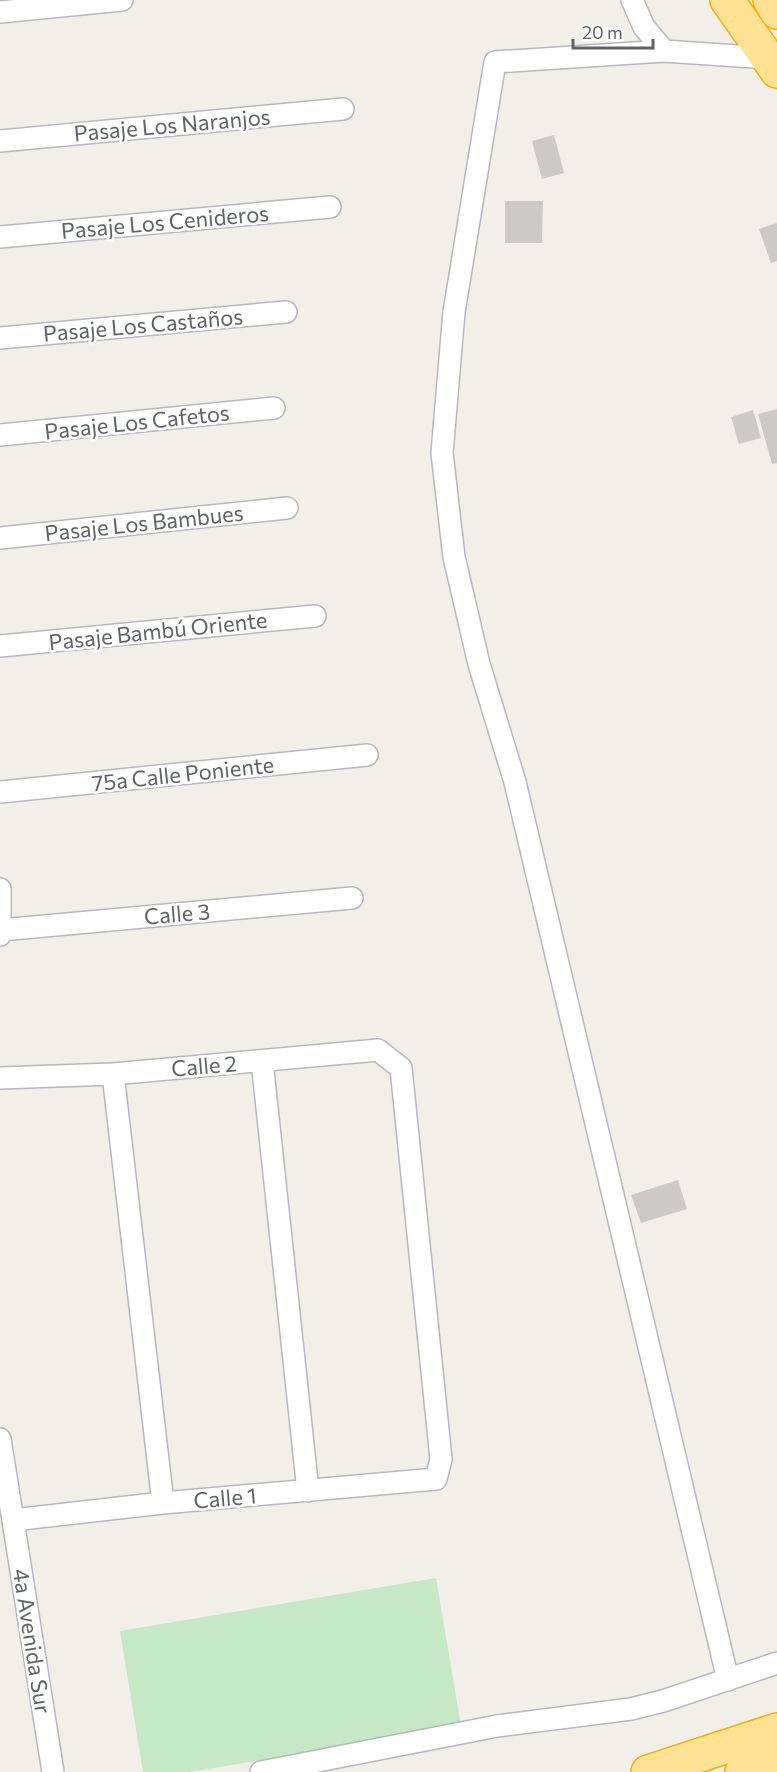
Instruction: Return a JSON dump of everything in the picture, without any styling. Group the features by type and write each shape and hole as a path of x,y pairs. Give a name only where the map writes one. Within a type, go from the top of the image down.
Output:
{"highway":[{"path":"727,0 772,64"},
{"path":"770,0 777,12"},
{"path":"648,1772 777,1730"},
{"path":"742,1772 777,1764"}],"street":[{"path":"0,12 122,0"},
{"path":"632,0 644,27 664,51"},
{"path":"728,1680 515,782 479,664 459,578 448,516 442,453 454,312 495,62 664,51 772,64"},
{"name":"Pasaje Los Naranjos","path":"0,141 343,109"},
{"name":"Pasaje Los Cenideros","path":"0,237 330,207"},
{"name":"Pasaje Los Castaños","path":"0,338 286,312"},
{"name":"Pasaje Los Cafetos","path":"0,435 274,408"},
{"name":"Pasaje Los Bambues","path":"0,538 287,508"},
{"name":"Pasaje Bambú Oriente","path":"0,646 315,616"},
{"name":"75a Calle Poniente","path":"0,792 367,755"},
{"path":"0,888 0,933"},
{"name":"Calle 3","path":"0,933 352,898"},
{"name":"Calle 2","path":"0,1078 113,1074 378,1050 401,1068 441,1459 436,1479"},
{"path":"262,1061 308,1491"},
{"path":"113,1074 163,1503"},
{"name":"4a Avenida Sur","path":"0,1438 53,1772"},
{"name":"Calle 1","path":"13,1520 163,1503 436,1479"},
{"path":"261,1772 497,1726 631,1709 663,1701 777,1663"}],"green space":[{"path":"436,1578 461,1726 190,1772 143,1772 120,1631"}],"building":[{"path":"554,135 564,173 542,179 532,141"},
{"path":"505,201 543,201 542,243 505,243"},
{"path":"777,223 777,261 771,263 759,229"},
{"path":"777,409 777,463 772,464 758,414"},
{"path":"753,410 761,438 739,444 731,417"},
{"path":"678,1180 687,1209 641,1223 631,1195"}]}
